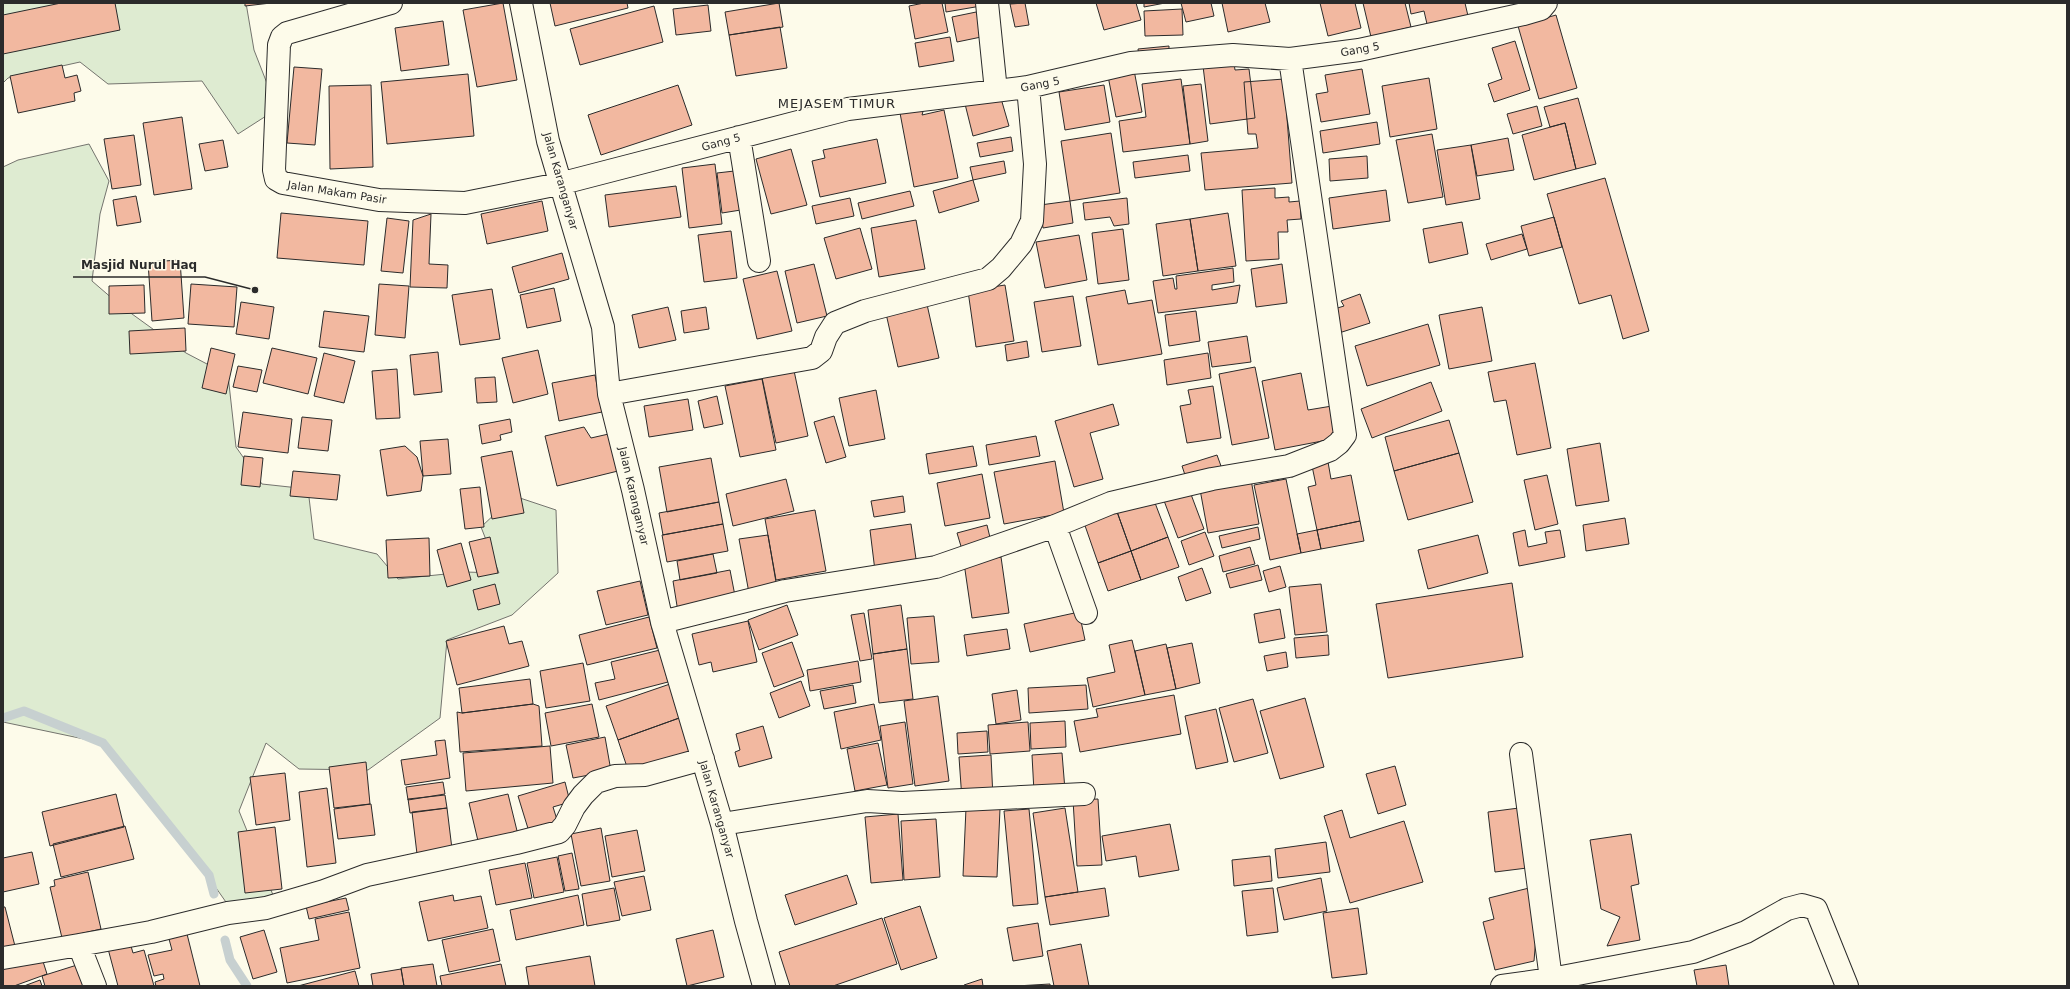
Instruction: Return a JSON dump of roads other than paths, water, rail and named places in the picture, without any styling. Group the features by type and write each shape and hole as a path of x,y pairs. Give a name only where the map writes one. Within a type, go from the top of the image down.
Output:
{"street":[{"name":"Jalan Makam Pasir","path":"390,3 287,33 282,37 279,45 274,170 276,179 284,183 379,200 464,203 559,184"},
{"name":"Jalan Karanganyar","path":"521,3 548,141 559,184 581,248 603,327 609,394 633,490 662,622 722,824 764,986"},
{"path":"987,3 996,91"},
{"name":"Gang 5","path":"559,184 848,109 1028,87 1131,63 1233,55 1290,59 1359,50 1524,14 1541,9 1546,3"},
{"path":"662,622 785,591 936,567 1055,526 1111,503 1212,479 1289,466 1330,450 1339,443 1345,435 1290,59"},
{"path":"609,394 812,358 821,350 826,337 835,323 865,311 988,279 1001,268 1021,244 1032,221 1035,164 1028,87"},
{"path":"739,137 759,262"},
{"path":"1055,526 1086,613"},
{"path":"1521,754 1551,979"},
{"path":"3,958 151,932 228,913 266,908 324,891 367,875 516,843 537,836 549,835 559,832 565,825 574,807 596,782 615,776 646,775 703,759"},
{"path":"722,824 867,801 902,803 1084,794"},
{"path":"1502,986 1551,979 1692,952 1746,932 1787,909 1802,905 1816,909 1847,986"},
{"path":"79,945 94,986"}],"waterway":[{"path":"3,718 24,711 103,743 209,875 214,894"},
{"path":"225,940 230,960 247,986"}],"place":[{"name":"Masjid Nurul Haq","path":"255,290"}],"district":[{"name":"MEJASEM TIMUR","path":"837,103"}]}
